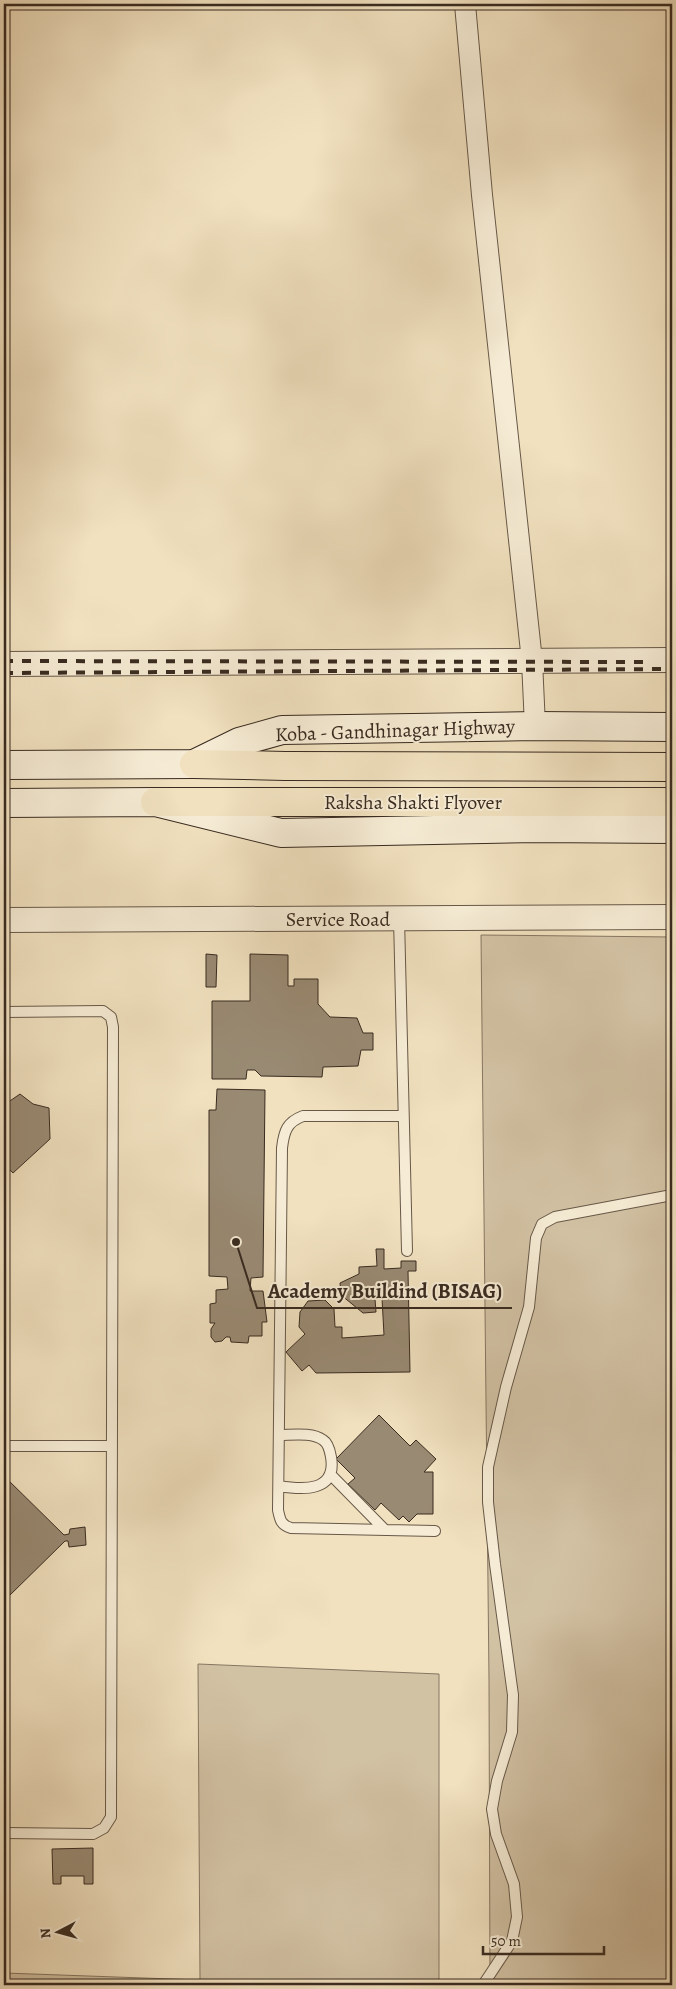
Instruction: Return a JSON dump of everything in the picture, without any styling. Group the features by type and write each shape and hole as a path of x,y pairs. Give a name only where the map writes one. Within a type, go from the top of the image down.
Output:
{"main road":[{"name":"Koba - Gandhinagar Highway","path":"4,765 194,764 239,742 282,730 535,726 672,727"},
{"name":"Raksha Shakti Flyover","path":"194,764 672,767"},
{"name":"Raksha Shakti Flyover","path":"155,802 672,802"},
{"path":"4,803 155,802 281,833 538,828 672,829"}],"street":[{"path":"467,4 483,205 532,661 535,726"},
{"path":"4,664 672,660"},
{"name":"Service Road","path":"4,920 672,917"}],"lane":[{"path":"399,918 406,1251"},
{"path":"4,1012 103,1010 111,1017 113,1026 111,1817 104,1828 93,1834 4,1833"},
{"path":"402,1116 303,1116 293,1119 286,1127 282,1148 278,1510 280,1520 284,1526 435,1531"},
{"path":"483,1985 512,1940 517,1917 514,1884 496,1834 492,1809 497,1781 512,1732 513,1695 488,1502 488,1467 506,1387 529,1307 536,1238 542,1224 555,1217 672,1196"},
{"path":"279,1486 295,1489 318,1486 326,1482 330,1474 332,1462 330,1449 323,1440 313,1436 280,1435"},
{"path":"4,1446 111,1446"},
{"path":"330,1474 385,1530"}],"shaded area":[{"path":"481,935 672,937 672,1985 490,1985 489,1680"},
{"path":"198,1664 439,1674 439,1985 4,1985 4,1973 200,1980"}],"building":[{"path":"206,954 217,955 216,987 206,987"},
{"path":"250,954 288,955 288,986 294,986 294,979 318,979 318,1004 330,1017 357,1018 363,1033 373,1033 373,1050 361,1050 358,1066 323,1067 322,1077 261,1076 255,1070 247,1070 246,1079 212,1079 212,1001 250,1001"},
{"path":"217,1089 265,1090 263,1277 251,1278 250,1291 263,1291 267,1322 262,1322 262,1336 249,1336 248,1343 231,1342 230,1337 215,1342 211,1337 211,1329 215,1323 210,1323 210,1304 216,1303 216,1290 228,1289 227,1277 209,1276 209,1110 216,1110"},
{"path":"20,1094 33,1104 49,1108 50,1139 13,1173 4,1164 4,1105"},
{"path":"376,1249 384,1249 384,1269 401,1268 401,1261 416,1261 416,1271 408,1271 410,1372 316,1373 309,1365 302,1371 286,1352 305,1334 299,1327 300,1312 308,1301 325,1300 334,1309 335,1327 342,1327 342,1338 384,1335 382,1298 375,1299 376,1312 363,1313 341,1295 340,1283 359,1274 359,1267 377,1266"},
{"path":"379,1415 410,1446 416,1440 436,1459 424,1472 433,1472 433,1514 417,1514 409,1522 403,1516 399,1520 381,1503 375,1510 348,1484 355,1478 336,1459"},
{"path":"4,1476 64,1535 69,1534 70,1529 85,1527 86,1545 69,1547 68,1541 65,1541 7,1598 4,1595"},
{"path":"93,1848 93,1884 84,1884 84,1876 61,1876 61,1884 53,1884 52,1849"}],"railway":[{"path":"4,661 651,662"},
{"path":"4,673 672,669"}],"place":[{"name":"Academy Buildind (BISAG)","path":"236,1242"}]}
